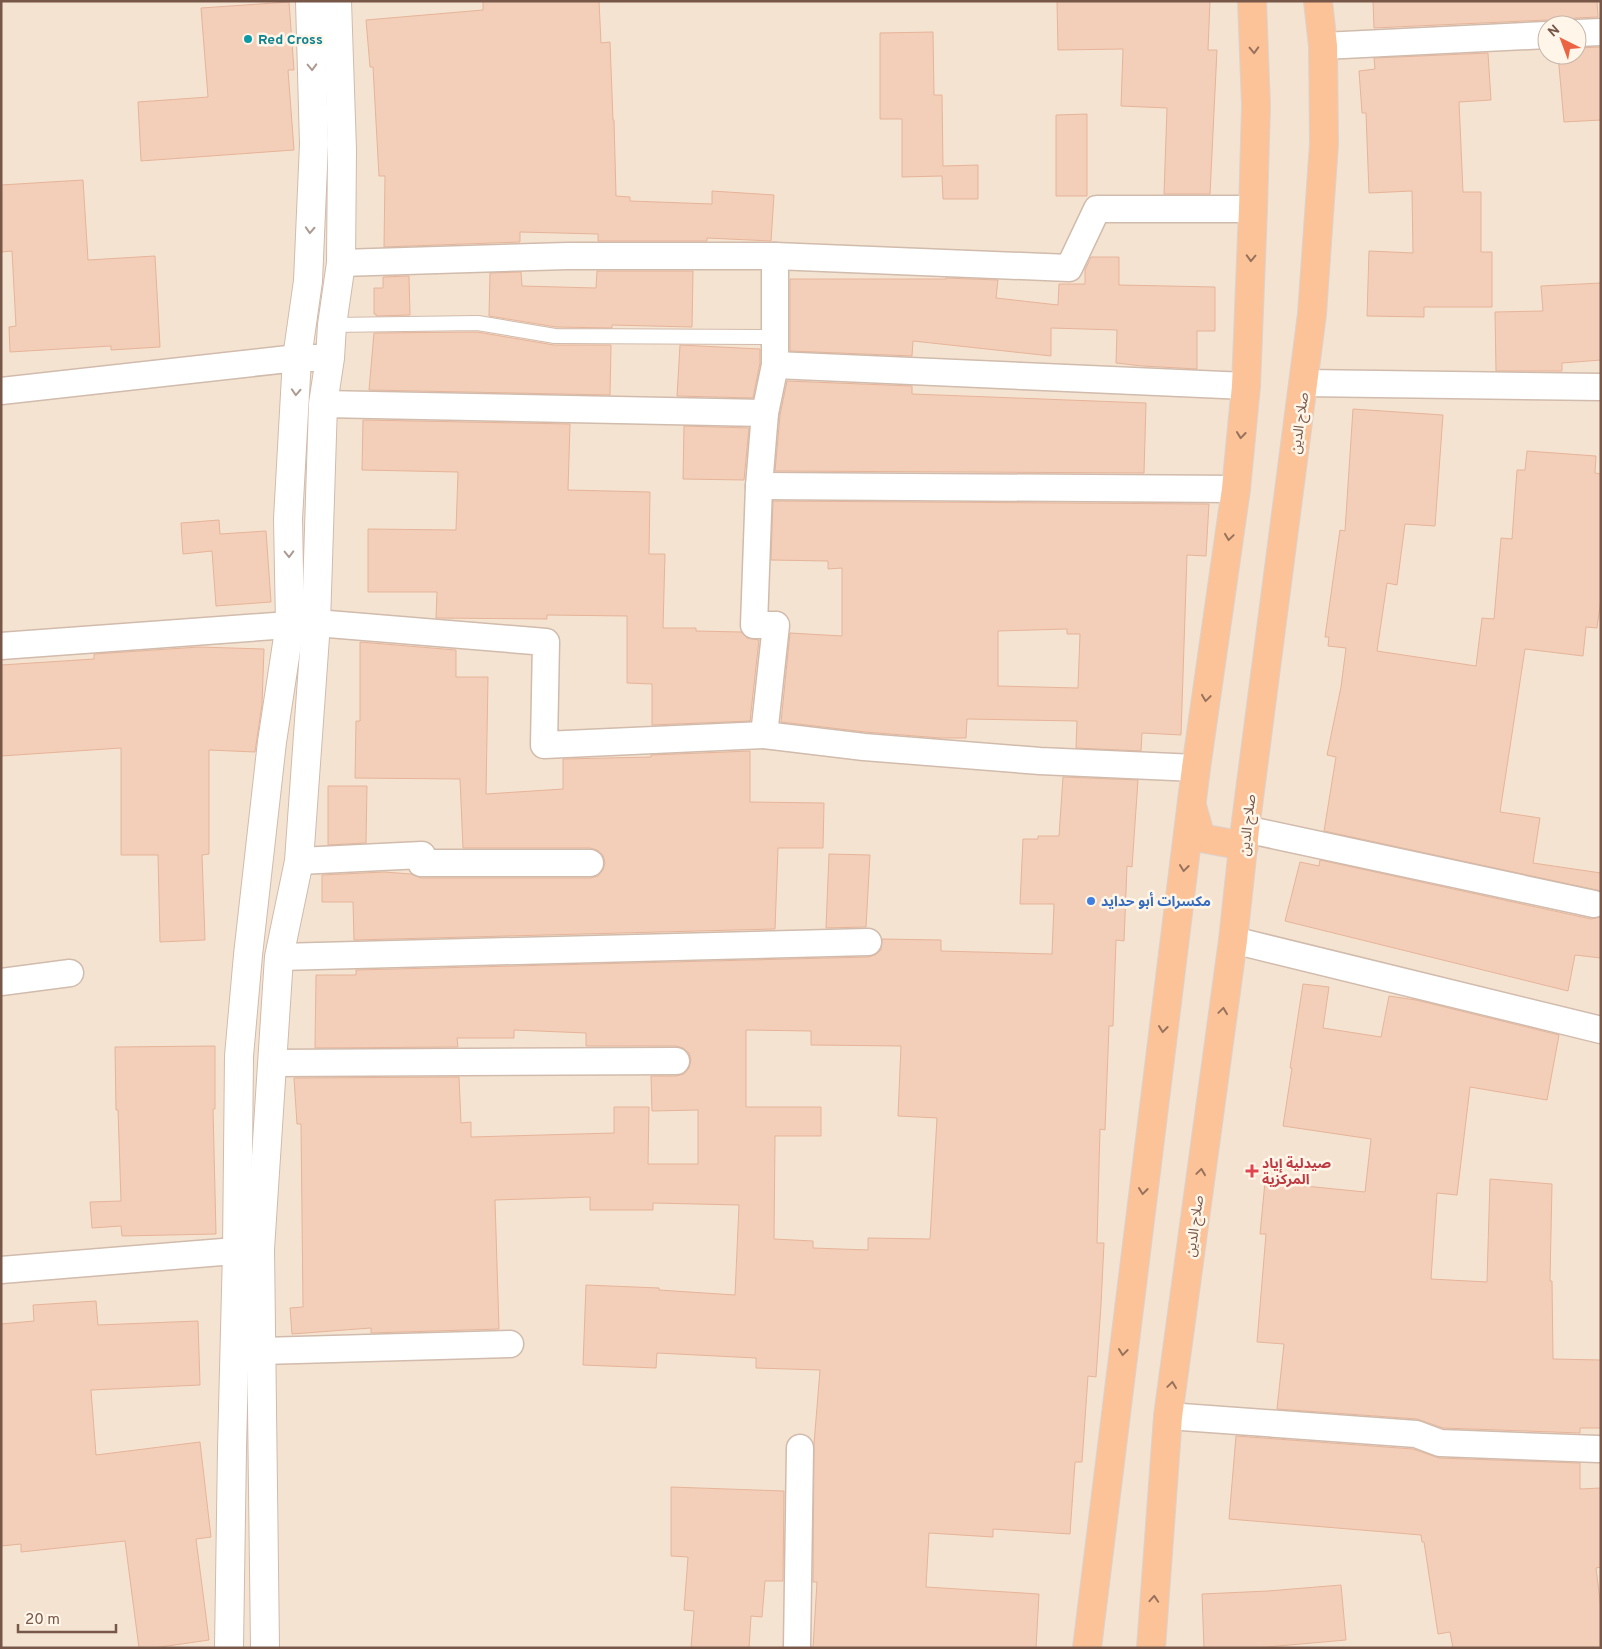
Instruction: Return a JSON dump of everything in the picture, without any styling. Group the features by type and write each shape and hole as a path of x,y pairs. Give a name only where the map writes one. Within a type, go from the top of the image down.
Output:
{"highway":[{"path":"1087,1648 1196,768 1236,489 1246,386 1253,210 1256,106 1252,1"},
{"name":"صلاح الدين","path":"1151,1648 1168,1416 1233,940 1312,314 1324,144 1323,46 1318,1"},
{"path":"1192,805 1201,838 1245,838"}],"street":[{"path":"265,1648 262,1351 249,1250 239,1047 272,742 303,623 288,519 297,358 308,281 314,144 310,1"},
{"path":"229,1648 232,1448 249,1250 272,1063 280,957 299,861 303,623 322,404 330,358 332,324 341,263 342,150 337,1"},
{"path":"1587,33 1601,32"},
{"path":"1323,46 1537,35"},
{"path":"341,263 568,256 775,256 1070,268 1097,209 1253,210"},
{"path":"764,735 776,625 754,625 759,486 766,413 775,365 775,256"},
{"path":"1,391 297,358 330,358"},
{"path":"775,365 1246,386"},
{"path":"1304,383 1601,387"},
{"path":"322,404 766,413"},
{"path":"759,486 1236,489"},
{"path":"1,646 303,623 546,642 544,745 764,735 864,747 1040,761 1196,768"},
{"path":"1245,838 1594,904"},
{"path":"299,861 422,856 421,863 590,863"},
{"path":"1233,940 1601,1030"},
{"path":"280,957 868,942"},
{"path":"1,982 70,973"},
{"path":"272,1063 676,1061"},
{"path":"1,1270 249,1250"},
{"path":"262,1351 510,1344"},
{"path":"1168,1416 1416,1434 1440,1443 1598,1449"},
{"path":"797,1648 800,1448"}],"lane":[{"path":"332,324 478,323 554,336 774,337"}],"shaded area":[{"path":"1,1 1601,1 1601,1648 1,1648"}],"building":[{"path":"483,1 599,1 601,43 610,42 616,196 630,197 630,201 712,204 712,191 774,195 771,241 707,238 707,241 598,241 598,234 520,232 520,242 384,247 385,176 379,176 373,67 370,67 366,20 483,10"},
{"path":"1057,1 1210,1 1208,50 1217,50 1210,194 1164,194 1167,108 1121,106 1123,49 1058,50"},
{"path":"1373,1 1597,1 1598,17 1587,18 1587,15 1537,15 1537,20 1374,28"},
{"path":"289,2 294,70 288,70 294,150 141,161 138,102 208,97 201,8"},
{"path":"933,32 934,95 942,95 943,166 978,165 978,199 943,199 942,176 902,177 902,119 880,119 880,33"},
{"path":"1601,47 1601,120 1564,122 1559,65 1587,65 1587,48"},
{"path":"1488,53 1491,100 1459,102 1463,192 1481,192 1481,252 1492,252 1492,307 1424,307 1424,317 1367,316 1369,251 1413,253 1412,191 1369,193 1366,113 1362,113 1359,71 1375,69 1374,58"},
{"path":"1087,114 1087,196 1056,196 1056,115"},
{"path":"83,180 88,260 155,256 160,347 111,350 111,346 10,352 9,327 16,326 12,251 1,252 1,185"},
{"path":"1091,257 1119,257 1119,285 1215,287 1215,331 1197,331 1197,369 1116,363 1117,330 1051,328 1051,356 913,341 912,356 790,351 790,279 946,278 998,280 996,298 1058,305 1059,284 1085,284 1085,270"},
{"path":"597,271 693,271 692,327 612,325 612,328 556,327 489,316 490,273 521,272 522,286 596,288"},
{"path":"409,276 410,315 376,316 374,314 374,288 383,288 383,277"},
{"path":"1601,283 1601,360 1562,363 1562,371 1496,371 1495,312 1543,311 1541,286"},
{"path":"477,332 554,345 611,345 610,395 369,390 374,333"},
{"path":"680,345 760,349 760,363 753,398 677,396"},
{"path":"787,381 912,386 912,394 1146,403 1144,473 775,471 780,415"},
{"path":"1353,409 1443,415 1435,526 1405,524 1397,585 1387,583 1377,651 1476,666 1482,618 1494,619 1501,538 1512,539 1517,470 1525,470 1527,451 1596,456 1595,473 1601,474 1601,599 1597,628 1586,627 1583,656 1525,649 1500,812 1540,818 1533,863 1601,873 1601,891 1324,831 1336,757 1327,755 1341,687 1346,648 1328,646 1329,637 1325,637 1340,530 1345,531"},
{"path":"363,420 570,424 568,490 650,492 649,554 665,554 663,628 696,628 696,631 741,632 747,638 759,640 750,721 652,725 652,684 627,683 627,616 547,615 547,619 436,618 437,592 368,592 368,529 456,530 458,472 362,470"},
{"path":"684,426 749,428 744,480 683,479"},
{"path":"773,501 1209,504 1206,556 1187,555 1181,735 1142,733 1141,751 1076,748 1077,721 967,719 966,738 940,738 865,732 781,722 790,633 842,636 842,568 828,569 828,561 771,560","holes":["1067,629 1067,634 1080,634 1078,688 998,686 998,631"]},
{"path":"219,520 220,534 266,531 271,602 216,606 212,551 183,554 181,523"},
{"path":"360,642 456,650 456,677 488,677 486,794 563,789 563,759 651,757 651,755 750,751 750,802 824,803 823,848 778,848 775,929 354,940 353,902 322,902 322,875 384,872 411,874 421,878 590,878 598,876 603,870 605,863 603,855 597,850 590,848 463,848 460,779 355,778 356,721 360,721"},
{"path":"199,647 264,649 262,704 255,752 209,750 209,854 202,855 205,940 160,942 158,855 121,855 121,748 1,756 1,665 94,659 94,654"},
{"path":"1063,777 1138,780 1132,867 1127,866 1124,941 1116,940 1113,1026 1109,1026 1105,1130 1100,1129 1097,1243 1104,1243 1096,1377 1088,1376 1082,1462 1075,1462 1070,1534 993,1529 993,1537 929,1533 926,1587 1039,1594 1036,1648 813,1648 817,1582 813,1582 814,1444 820,1370 756,1368 756,1358 657,1353 656,1368 583,1365 586,1285 659,1288 659,1290 735,1295 739,1205 653,1203 653,1210 590,1210 590,1197 495,1200 499,1329 371,1333 371,1328 292,1334 290,1308 303,1307 301,1124 297,1124 294,1078 459,1077 461,1123 471,1122 471,1137 614,1133 614,1107 649,1107 648,1164 698,1164 698,1110 652,1111 651,1076 676,1076 684,1074 689,1068 691,1060 689,1053 683,1048 676,1046 586,1046 586,1033 514,1030 514,1038 457,1038 458,1047 315,1048 316,975 356,975 356,970 868,957 875,955 881,950 882,939 941,940 941,951 1052,954 1054,904 1020,904 1023,839 1038,839 1038,836 1059,836","holes":["746,1030 811,1031 811,1045 901,1046 898,1116 937,1118 930,1239 868,1238 868,1250 813,1248 813,1241 774,1239 775,1136 821,1136 821,1107 746,1107"]},
{"path":"328,786 367,786 366,843 328,845"},
{"path":"829,854 870,855 866,927 826,928"},
{"path":"1320,860 1591,919 1601,917 1601,958 1575,955 1568,991 1285,921 1300,862 1319,866"},
{"path":"1303,984 1329,987 1323,1028 1381,1037 1389,996 1416,1000 1559,1035 1547,1100 1470,1087 1457,1195 1437,1193 1431,1279 1487,1282 1490,1179 1552,1184 1550,1281 1552,1281 1553,1359 1601,1360 1601,1428 1580,1428 1580,1433 1443,1428 1417,1419 1277,1409 1284,1344 1257,1342 1266,1234 1260,1234 1265,1182 1365,1192 1371,1139 1283,1126"},
{"path":"215,1046 215,1109 213,1109 216,1234 122,1236 121,1226 92,1228 90,1202 121,1201 115,1047"},
{"path":"96,1301 98,1325 198,1321 200,1385 91,1390 96,1455 200,1442 211,1537 196,1539 209,1640 154,1648 139,1648 125,1541 21,1552 21,1544 1,1546 1,1324 34,1321 33,1305"},
{"path":"1236,1436 1413,1449 1439,1458 1580,1463 1580,1489 1601,1488 1601,1567 1596,1568 1601,1609 1601,1648 1453,1648 1450,1632 1438,1634 1424,1542 1422,1542 1421,1535 1229,1519"},
{"path":"671,1487 784,1491 783,1581 765,1581 762,1617 751,1616 749,1648 691,1648 694,1611 684,1610 688,1557 671,1556"},
{"path":"1341,1585 1346,1640 1256,1648 1204,1648 1202,1594"}],"place":[{"name":"Red Cross","path":"248,39"},
{"name":"مكسرات أبو حدايد","path":"1091,901"},
{"name":"صيدلية إياد المركزية","path":"1252,1171"}]}
